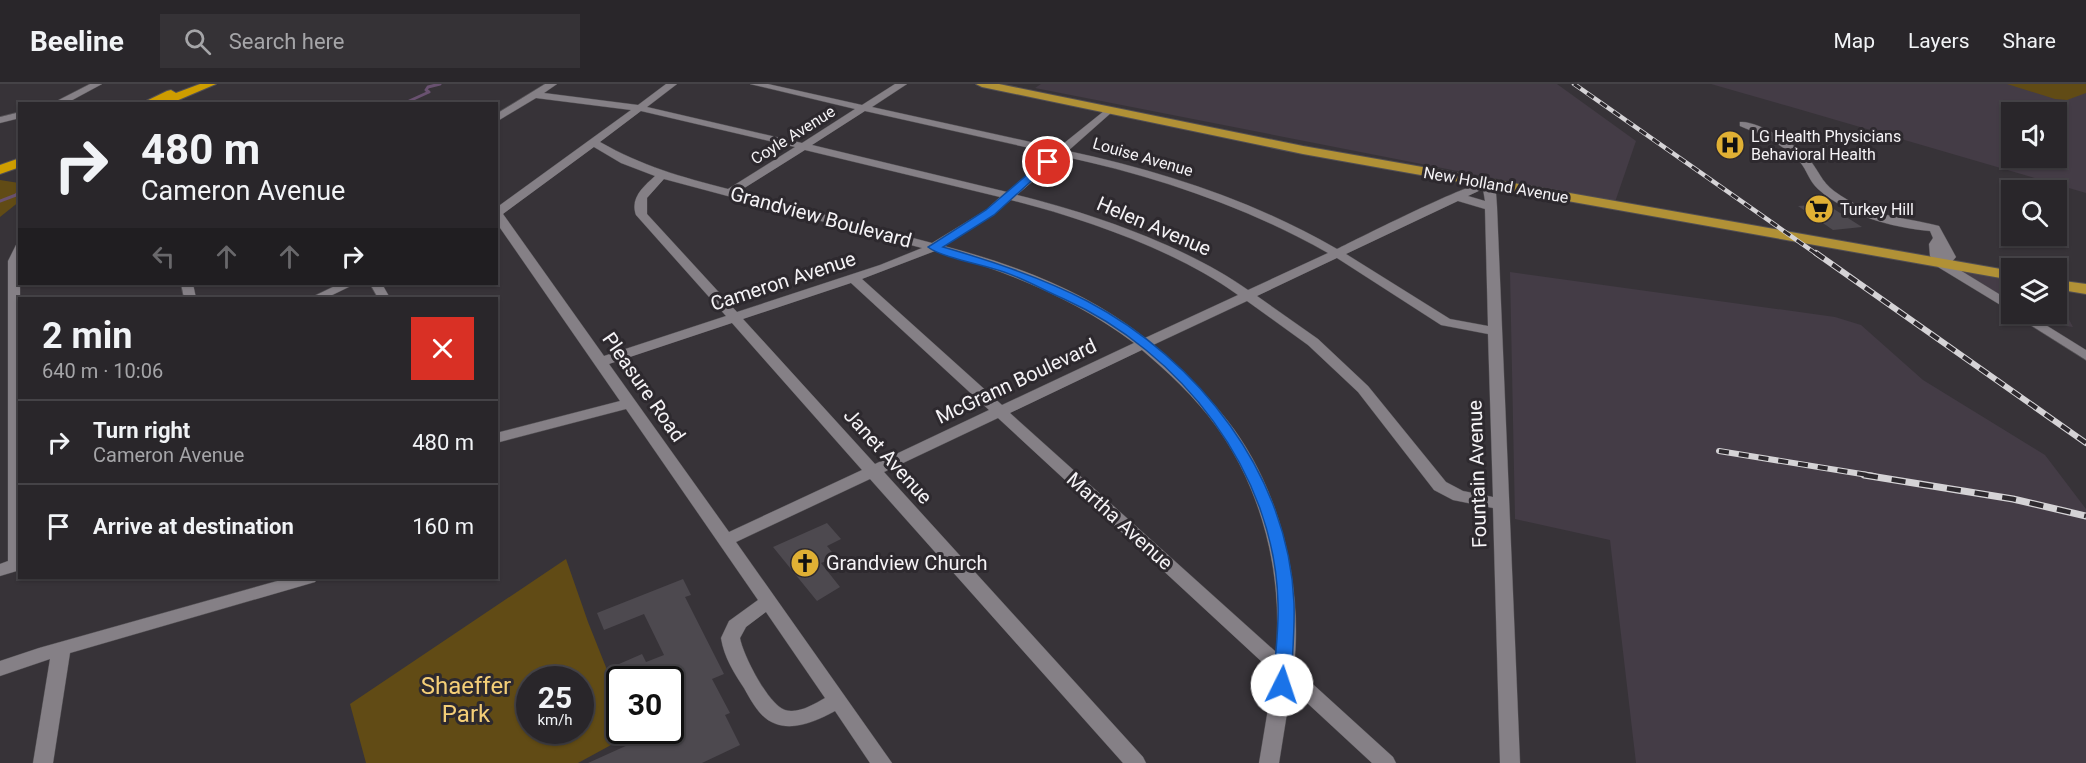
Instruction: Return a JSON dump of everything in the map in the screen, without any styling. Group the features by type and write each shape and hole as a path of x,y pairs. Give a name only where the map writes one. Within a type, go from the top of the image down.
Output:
{"highway":[{"path":"144,102 185,84"},
{"path":"150,102 192,84"},
{"path":"163,102 204,84"},
{"path":"164,102 210,84"},
{"path":"0,163 18,156"},
{"path":"0,170 18,163"}],"main road":[{"name":"New Holland Avenue","path":"982,84 1272,144 2001,274"},
{"path":"2067,286 2086,289"}],"street":[{"path":"60,102 97,84"},
{"path":"498,118 552,84"},
{"name":"Pleasure Road","path":"498,213 672,84"},
{"name":"Louise Avenue","path":"754,84 1136,170 1192,188 1257,213 1336,253 1389,284 1446,322 1495,331"},
{"name":"Coyle Avenue","path":"729,193 902,84"},
{"name":"Helen Avenue","path":"535,95 640,108 1009,196 1070,212 1126,232 1206,269 1248,294 1305,335 1343,368 1384,414 1440,486 1459,496 1501,504"},
{"name":"Cameron Avenue","path":"601,362 853,278 934,247 974,224 1109,110"},
{"path":"0,120 18,116"},
{"path":"1744,124 1758,130 1801,157 1818,183 1848,203 1879,217 1913,226 1935,228 1938,240 1945,246 1950,257 1942,264 2001,301"},
{"name":"Grandview Boulevard","path":"593,142 625,161 662,175 934,247 998,266 1058,290 1110,319 1144,343 1185,379 1214,412 1236,444 1262,496 1279,551 1284,580 1286,624 1283,669 1269,763"},
{"name":"Janet Avenue","path":"662,175 641,197 639,211 1136,763"},
{"name":"McGrann Boulevard","path":"726,540 1455,196 1487,183"},
{"name":"Fountain Avenue","path":"1487,183 1491,207 1510,763"},
{"path":"1455,196 1491,207"},
{"name":"Pleasure Road","path":"498,215 882,763"},
{"path":"12,566 17,409 17,265 14,257 18,251"},
{"name":"Martha Avenue","path":"853,278 1386,763"},
{"path":"318,297 347,285"},
{"path":"2036,324 2086,356"},
{"path":"498,437 630,403"},
{"path":"0,414 17,409"},
{"path":"0,669 61,649 306,579"},
{"path":"769,602 742,620 731,633 730,645 768,709 774,715 795,720 838,700"},
{"path":"43,763 61,649"}],"shaded area":[{"path":"1041,84 1557,84 1636,141 1615,202 1035,88"},
{"path":"1711,84 2086,84 2086,193 2067,187 2067,180 2041,180"},
{"path":"1942,264 2001,274 2001,302"},
{"path":"1510,272 1835,317 1861,325 1923,380 2045,455 2086,509 2086,763 1636,763 1610,540 1515,519"},
{"path":"2067,316 2073,327 2052,324 2067,324"}],"green space":[{"path":"2007,84 2086,84 2086,93 2067,100 2055,99"},
{"path":"0,180 18,183 18,203 0,217"},
{"name":"Shaeffer Park","path":"566,559 606,667 606,744 613,744 578,763 366,763 350,704"}],"building":[{"path":"1826,204 1862,227 1833,230 1798,206"},
{"name":"Grandview Church","path":"827,523 841,539 827,546 836,557 821,563 840,587 817,601 773,547"},
{"path":"683,579 691,595 685,597 724,674 712,679 730,713 725,715 740,745 702,763 588,763 630,744 684,744 684,666 620,666 619,664 642,654 646,662 664,655 644,614 604,630 597,613"}],"waterway":[{"path":"407,102 429,92 426,90 428,87 440,84"},
{"path":"0,201 18,192"}],"railway":[{"path":"1574,84 1818,255"},
{"path":"1816,253 2086,443"},
{"path":"1719,451 1874,476"},
{"path":"1864,475 2013,499 2086,516"}],"place":[{"name":"LG Health Physicians Behavioral Health","path":"1730,145"},
{"name":"Turkey Hill","path":"1819,209"},
{"name":"Grandview Church","path":"805,563"}],"route":[{"path":"1048,162 974,224 934,247 1031,278 1084,303 1110,319 1166,360 1202,397 1226,427 1250,468 1262,496 1279,551 1286,602 1282,685"}]}
